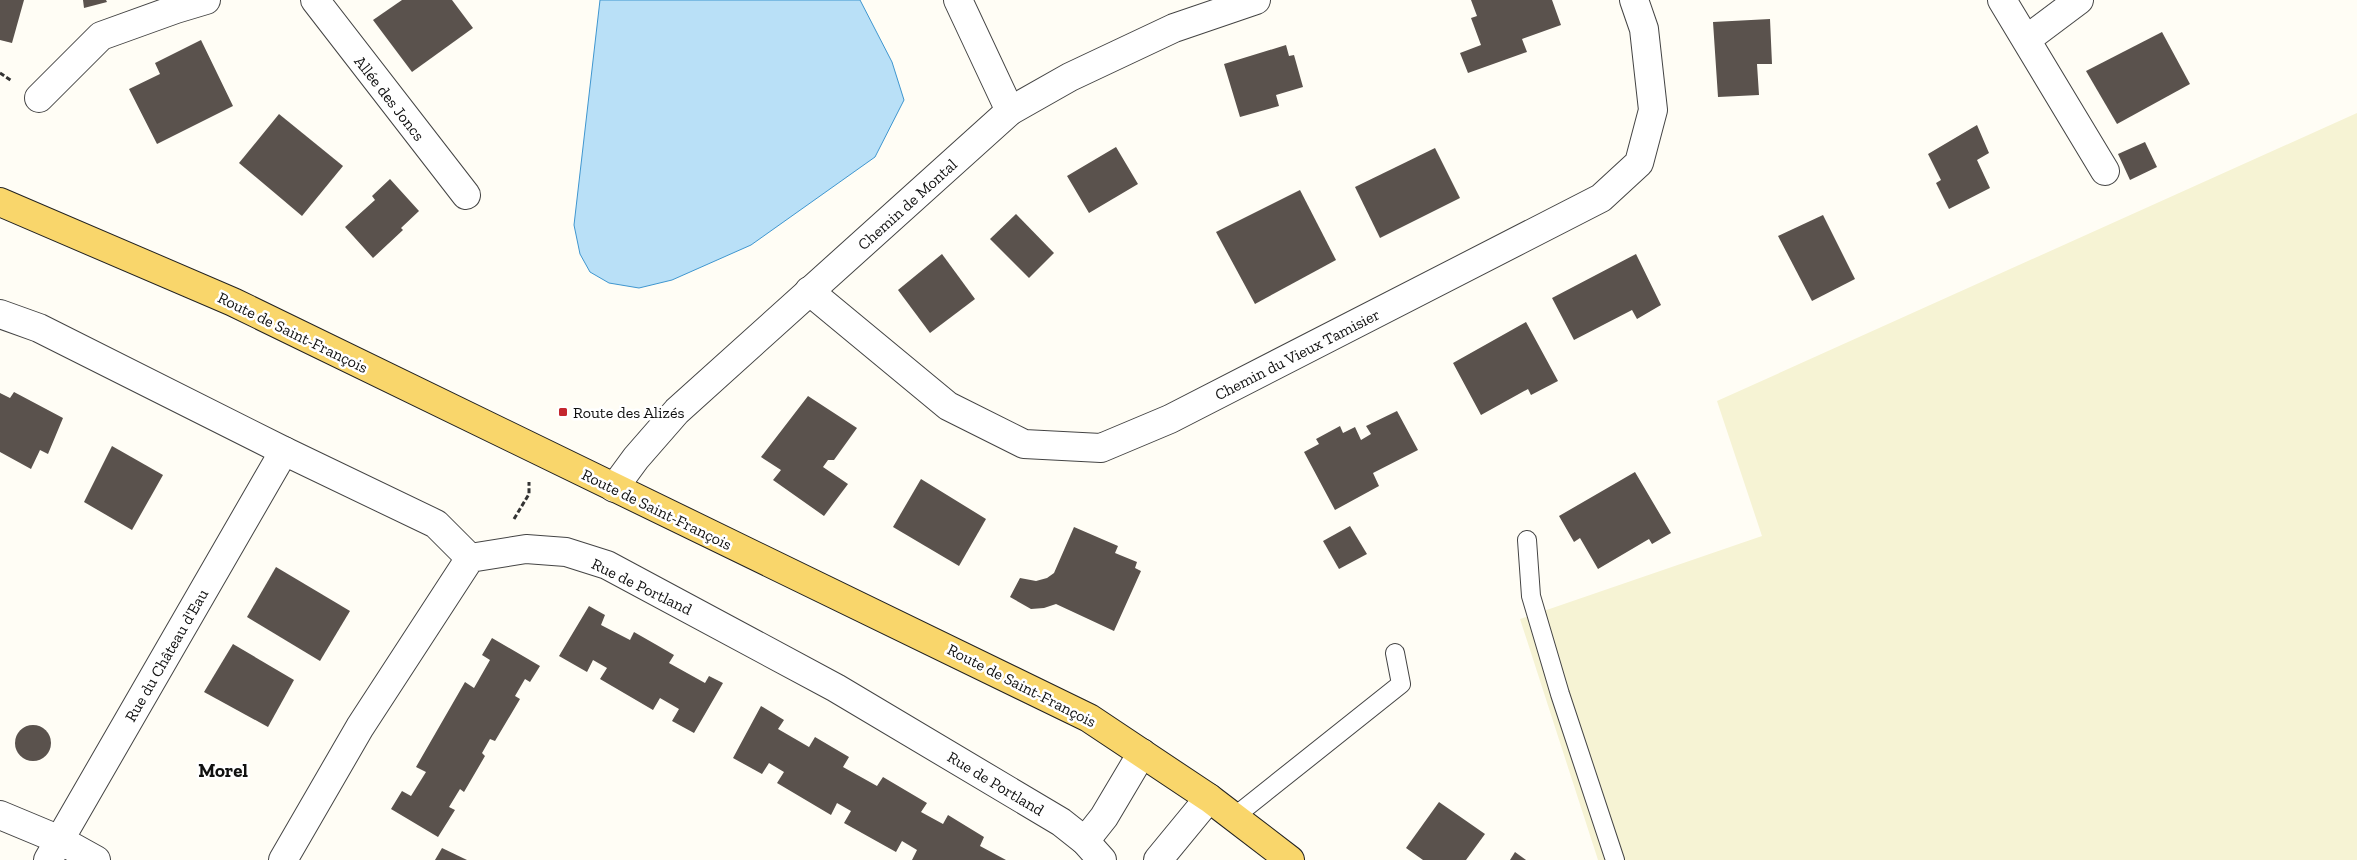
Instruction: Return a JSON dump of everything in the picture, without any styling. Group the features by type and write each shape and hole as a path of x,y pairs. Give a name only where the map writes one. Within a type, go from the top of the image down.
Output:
{"main road":[{"name":"Route de Saint-François","path":"0,202 233,302 1073,709 1209,798 1290,860"}],"street":[{"path":"39,98 101,36 206,0"},
{"name":"Allée des Joncs","path":"315,0 466,196"},
{"path":"958,0 1010,111"},
{"name":"Chemin de Montal","path":"614,488 636,458 677,411 1010,111 1070,77 1174,28 1256,0"},
{"name":"Chemin du Vieux Tamisier","path":"809,291 948,406 1024,444 1101,448 1170,419 1601,198 1639,163 1653,110 1644,30 1634,0"},
{"path":"2002,0 2105,171"},
{"path":"2027,39 2079,0"},
{"path":"0,314 39,328 284,451 436,524 482,555 360,727 283,860"},
{"name":"Rue du Château d'Eau","path":"54,850 284,451"},
{"name":"Rue de Portland","path":"482,555 526,548 566,552 607,565 836,688 1061,822 1094,851"},
{"path":"1094,851 1104,817 1142,753"},
{"path":"1158,860 1209,798"},
{"path":"0,815 54,850 96,860"}],"lane":[{"path":"1527,540 1531,596 1560,694 1615,860"},
{"path":"1234,817 1401,684 1395,653"}],"path":[{"path":"482,555 529,494 528,480"}],"shaded area":[{"path":"2357,113 2357,860 1598,860 1520,619 1762,536 1717,401"}],"water":[{"path":"600,0 860,0 892,62 904,100 875,157 751,245 672,280 639,288 609,283 590,272 580,254 574,225"}],"building":[{"path":"0,0 24,0 12,43 0,40"},
{"path":"83,0 106,0 107,2 84,8"},
{"path":"402,0 452,0 473,28 412,72 373,20"},
{"path":"1471,0 1552,0 1561,25 1522,39 1527,52 1468,73 1460,53 1481,45 1471,18 1477,16"},
{"path":"1770,19 1772,64 1757,64 1759,95 1718,97 1713,22"},
{"path":"2162,32 2190,84 2117,124 2086,71"},
{"path":"201,40 233,106 157,144 129,89 160,74 155,63"},
{"path":"1286,45 1289,56 1294,55 1303,87 1276,95 1279,106 1240,117 1224,64"},
{"path":"279,114 343,166 302,216 239,163"},
{"path":"1977,125 1989,153 1977,160 1990,188 1949,209 1936,183 1941,180 1928,154"},
{"path":"2145,142 2157,167 2130,180 2118,154"},
{"path":"1116,147 1138,184 1089,213 1067,176"},
{"path":"1435,148 1460,198 1380,238 1355,187"},
{"path":"390,179 419,211 401,228 403,230 373,258 345,227 375,200 372,196"},
{"path":"1300,190 1336,260 1255,304 1216,232"},
{"path":"1016,214 1054,253 1029,278 990,239"},
{"path":"1823,215 1855,279 1812,301 1778,236"},
{"path":"942,254 975,299 930,333 898,290"},
{"path":"1636,254 1661,305 1637,319 1632,310 1574,340 1552,298"},
{"path":"1526,322 1558,381 1531,395 1528,389 1481,415 1453,363"},
{"path":"14,392 63,418 48,454 40,450 31,469 0,452 0,393 10,398"},
{"path":"808,396 857,428 834,460 828,460 823,467 848,484 824,516 773,480 781,470 761,457"},
{"path":"1397,411 1418,450 1373,473 1379,486 1335,510 1304,452 1319,444 1316,439 1340,426 1343,433 1355,427 1361,440 1371,434 1366,426"},
{"path":"112,446 163,475 132,530 84,502"},
{"path":"1635,472 1671,533 1652,544 1649,539 1598,569 1580,538 1574,542 1559,516"},
{"path":"921,479 986,519 959,566 893,527"},
{"path":"1350,526 1367,554 1339,569 1323,541"},
{"path":"1074,527 1118,546 1115,553 1137,562 1135,568 1141,571 1114,631 1056,604 1044,608 1031,609 1010,597 1020,578 1036,581 1047,578 1054,573"},
{"path":"276,567 350,611 320,661 247,617"},
{"path":"589,606 605,615 601,625 630,640 634,632 674,655 669,663 705,683 709,676 723,683 694,733 672,721 679,709 660,698 653,710 600,679 607,668 593,660 587,672 559,656"},
{"path":"492,638 540,666 530,682 525,679 515,696 520,699 495,741 490,739 482,753 485,756 464,792 460,789 449,807 455,810 438,837 391,809 402,791 411,796 426,772 416,767 465,682 474,688 490,660 482,655"},
{"path":"233,644 294,680 268,727 204,692"},
{"path":"761,706 784,720 778,729 809,747 815,737 849,757 843,767 877,786 883,777 927,803 921,812 943,824 948,815 984,837 980,846 1006,860 912,860 917,850 902,841 896,852 844,823 851,811 837,803 831,815 777,783 784,772 769,763 762,774 733,758"},
{"path":"33,725 45,731 51,743 45,755 33,761 21,755 15,743 21,731"},
{"path":"1439,802 1485,834 1466,860 1423,860 1406,848"},
{"path":"442,848 467,860 435,860"},
{"path":"1515,852 1526,860 1510,860"}],"place":[{"name":"Route des Alizés","path":"563,412"}],"district":[{"name":"Morel","path":"223,770"}]}
